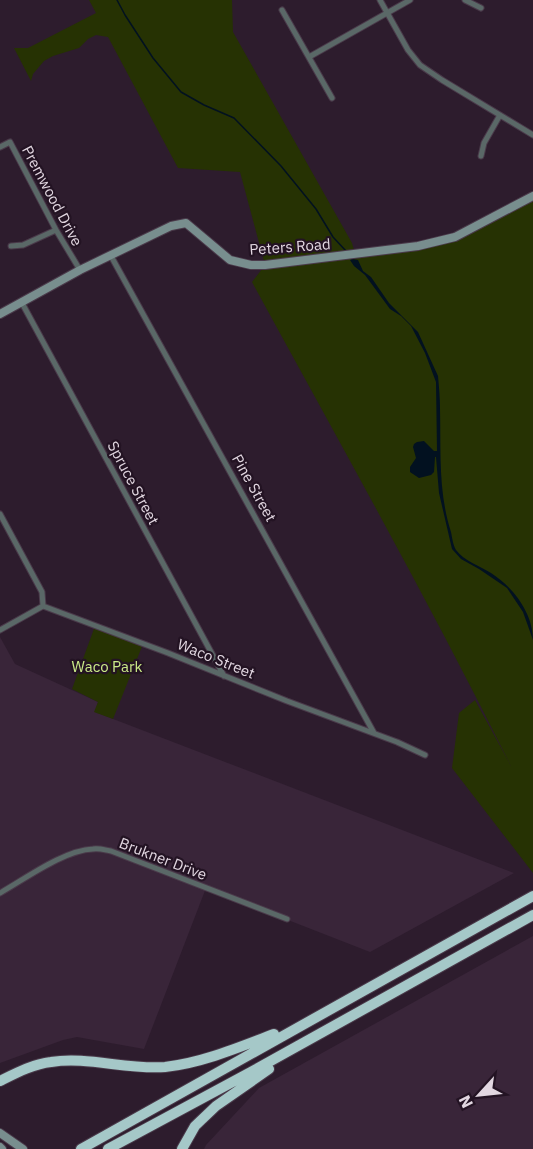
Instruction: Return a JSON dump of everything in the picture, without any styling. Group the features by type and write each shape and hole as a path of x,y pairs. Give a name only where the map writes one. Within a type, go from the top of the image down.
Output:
{"highway":[{"path":"81,1149 533,896"},
{"path":"108,1149 533,915"},
{"path":"0,1082 22,1070 51,1062 78,1061 131,1067 166,1066 206,1059 313,1018"},
{"path":"182,1149 195,1126 216,1106 322,1033"}],"street":[{"path":"380,0 408,50 420,65 533,135"},
{"path":"309,57 410,0"},
{"path":"465,0 481,8"},
{"path":"282,10 332,98"},
{"path":"481,156 483,143 500,115"},
{"name":"Premwood Drive","path":"0,147 10,142 56,230 80,270"},
{"name":"Peters Road","path":"0,314 80,270 171,226 186,223 224,256 240,263 265,265 418,246 455,237 533,196"},
{"path":"11,246 23,245 56,230"},
{"name":"Pine Street","path":"111,256 374,733"},
{"name":"Spruce Street","path":"22,303 224,676"},
{"path":"0,514 42,592 43,606 0,630"},
{"name":"Waco Street","path":"43,606 374,733 424,755"},
{"name":"Brukner Drive","path":"0,893 64,856 93,848 111,851 287,919"},
{"path":"0,1133 23,1149"}],"shaded area":[{"path":"0,637 15,664 98,702 95,712 514,873 370,952 206,888 144,1049 77,1037 0,1063"},
{"path":"533,936 533,1149 204,1149 259,1088"}],"green space":[{"path":"89,0 232,0 233,32 352,243 355,254 455,237 533,196 533,873 452,768 459,713 475,700 511,766 416,583 252,282 265,265 240,172 178,168 108,37 96,35 79,48 44,61 33,74 31,81 14,48 28,48 96,13"},
{"name":"Waco Park","path":"95,626 143,644 113,719 94,712 98,702 72,689"}],"water":[{"path":"350,260 358,260 363,271 371,277 389,303 418,332 438,376 442,486 455,548 459,554 491,573 514,593 530,620 533,640 523,612 507,588 461,559 452,549 439,493 436,457 434,472 431,475 419,478 410,472 410,467 416,458 414,444 424,441 434,451 437,451 436,382 411,326 390,309 365,275 354,266"}],"waterway":[{"path":"117,0 153,58 181,92 234,118 281,166 316,209 333,237 346,251"}]}
